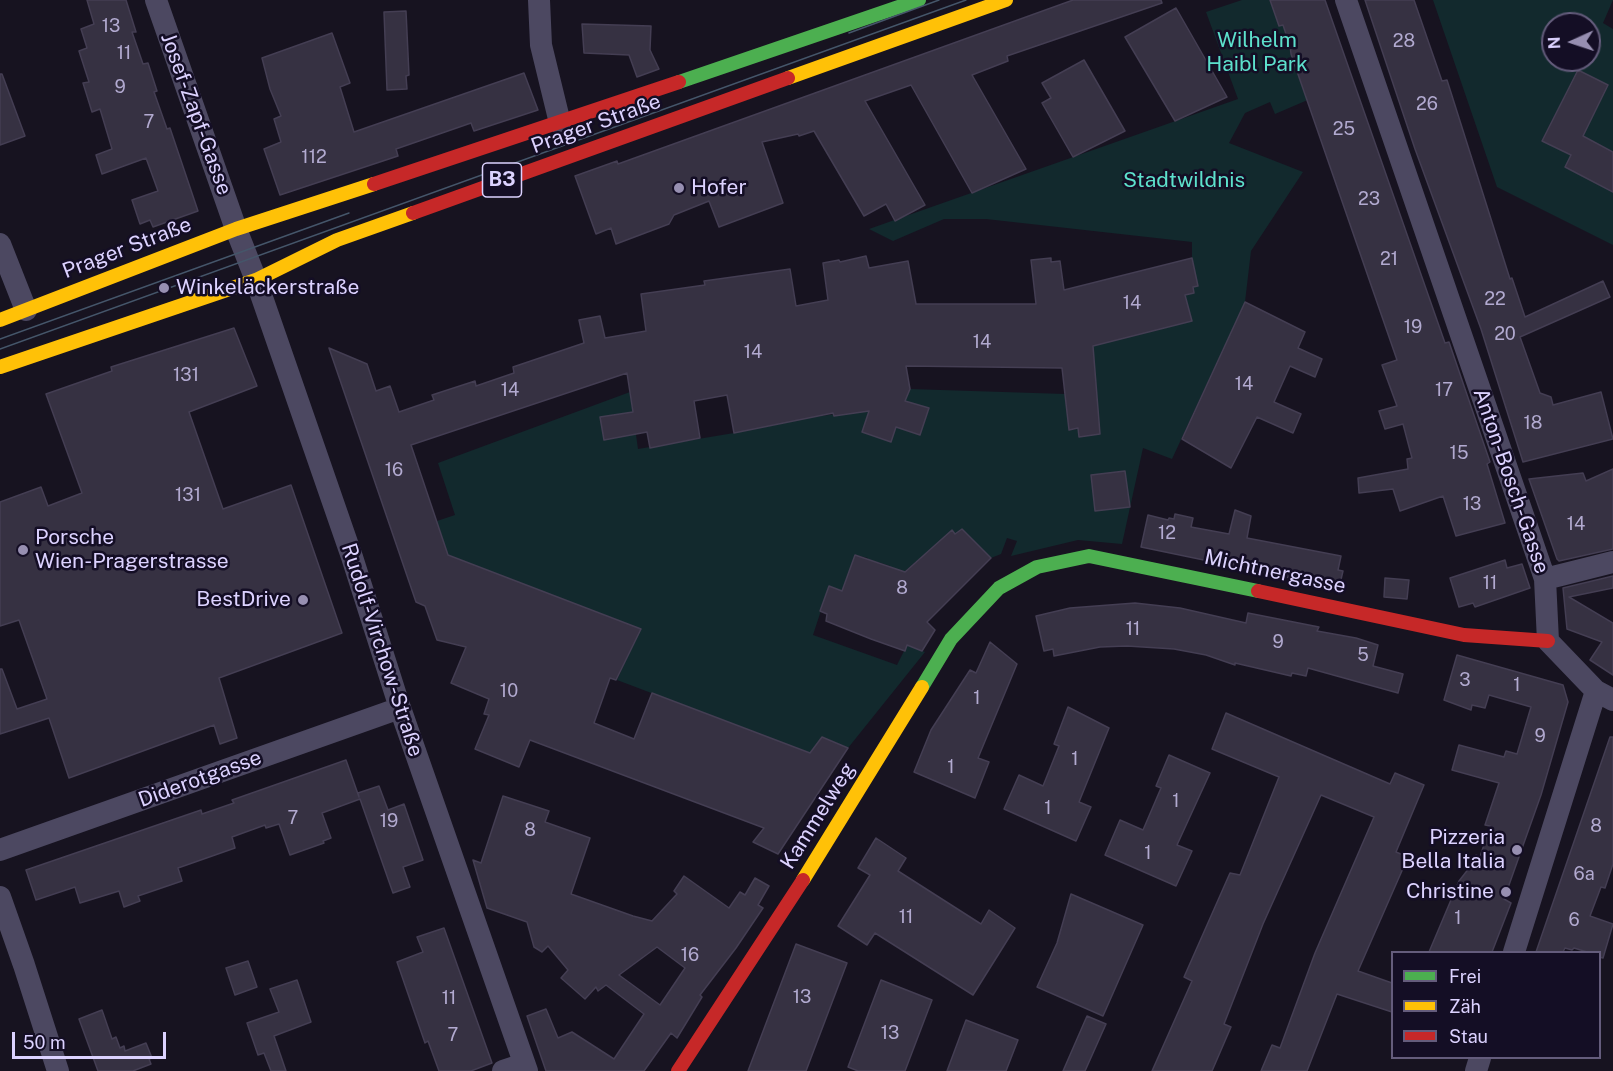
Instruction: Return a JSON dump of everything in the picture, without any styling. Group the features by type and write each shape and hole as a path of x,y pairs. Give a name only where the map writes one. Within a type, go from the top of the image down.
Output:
{"main road":[{"name":"Prager Straße","path":"0,320 30,325 236,229 560,123 919,0"},
{"name":"Prager Straße","path":"0,367 256,280 337,240 1006,0"},
{"path":"30,325 38,354"},
{"name":"Michtnergasse","path":"999,588 1037,567 1089,556 1160,569 1464,635 1548,641"},
{"name":"Kammelweg","path":"678,1071 818,858 951,639 999,588"}],"street":[{"name":"Josef-Zapf-Gasse","path":"156,0 236,229"},
{"path":"539,0 542,45 560,123"},
{"name":"Anton-Bosch-Gasse","path":"1346,0 1545,579 1548,641"},
{"name":"Rudolf-Virchow-Straße","path":"236,229 256,280 352,557 518,1069"},
{"path":"0,244 30,325"},
{"path":"1545,579 1613,562"},
{"path":"1514,951 1605,696 1548,641"},
{"name":"Diderotgasse","path":"0,850 400,708"},
{"path":"0,897 57,1071"}],"green space":[{"path":"1242,0 1270,0 1279,26 1283,25 1293,61 1296,60 1310,99 1275,114 1270,102 1245,113 1229,143 1303,172 1251,251 1245,302 1172,459 1143,448 1122,544 1078,540 1011,556 1017,541 1007,538 1001,554 991,558 962,529 955,534 952,531 898,577 888,573 890,566 878,562 875,569 865,565 868,558 855,555 842,591 829,586 813,635 897,665 907,645 925,652 848,748 823,737 810,753 617,680 640,629 448,555 437,521 455,515 438,463 630,392 638,449 813,417 869,410 862,432 891,442 896,427 920,435 929,409 905,401 910,389 1065,394 1069,430 1078,429 1080,436 1100,434 1087,347 1192,321 1185,295 1194,293 1193,287 1198,286 1192,258 1192,242 986,219 944,219 893,241 869,229 1238,99 1206,12"},
{"path":"1433,0 1613,0 1603,23 1613,29 1613,152 1583,136 1608,85 1582,72 1601,72 1601,12 1541,12 1541,72 1577,72 1542,140 1571,155 1566,166 1613,192 1613,245 1497,187"}],"building":[{"path":"87,0 126,0 136,32 132,32 143,64 148,63 157,91 154,92 167,129 170,128 198,211 153,227 150,220 140,224 132,200 158,191 146,158 102,174 96,155 112,149 100,109 92,112 83,83 89,82 79,51 87,48 81,29 94,24"},
{"path":"1073,0 1161,0 1162,3 1007,56 1008,61 972,75 1026,169 972,193 911,85 865,101 925,205 895,221 886,204 864,216 814,131 762,142 783,203 719,227 709,201 674,215 669,224 616,244 611,228 596,234 575,176 617,161 618,164"},
{"path":"1270,0 1325,0 1445,343 1449,342 1490,462 1487,464 1505,523 1456,536 1443,496 1400,511 1393,489 1359,493 1358,478 1408,469 1407,459 1412,458 1403,424 1385,429 1379,411 1397,406 1382,365 1397,360 1283,25 1279,26"},
{"path":"1365,0 1414,0 1442,81 1447,80 1510,279 1512,278 1525,317 1603,281 1610,297 1520,337 1540,393 1551,397 1553,405 1601,392 1613,439 1523,462 1481,329 1415,149"},
{"path":"1176,8 1227,97 1175,121 1125,37"},
{"path":"406,11 409,75 406,76 407,89 387,90 384,12"},
{"path":"582,24 651,26 650,50 659,69 637,77 629,55 584,53"},
{"path":"332,33 350,83 340,87 354,132 524,73 538,110 474,131 471,123 396,149 398,156 280,195 264,149 281,142 274,119 281,116 270,89 262,58"},
{"path":"1084,60 1125,131 1073,157 1042,103 1051,98 1042,83"},
{"path":"1577,72 1582,72 1608,85 1583,136 1613,152 1613,192 1565,167 1571,155 1542,141"},
{"path":"0,74 2,74 25,136 0,145"},
{"path":"866,256 869,268 908,261 916,304 1036,304 1031,260 1051,258 1051,262 1060,261 1064,290 1192,258 1198,286 1193,287 1194,293 1185,295 1192,321 1093,346 1100,434 1079,437 1078,428 1069,430 1062,368 906,366 910,389 905,401 929,408 920,435 896,427 891,442 862,432 869,411 834,416 833,413 734,433 727,395 694,401 700,438 650,448 647,432 604,440 600,417 633,412 627,373 411,445 448,555 641,629 616,680 610,678 594,723 634,739 652,693 810,753 822,737 848,748 778,854 753,842 764,828 530,740 519,767 475,749 489,715 484,714 489,699 451,683 466,647 437,640 425,606 416,602 329,348 367,364 376,391 390,386 399,412 434,400 432,395 475,381 476,386 514,373 513,367 584,343 579,320 600,316 605,338 646,331 641,294 705,285 704,281 790,269 796,306 828,300 823,263"},
{"path":"1245,302 1305,332 1298,348 1322,359 1315,377 1290,366 1274,402 1301,414 1293,433 1257,417 1231,468 1182,439"},
{"path":"234,328 257,386 189,412 223,509 291,485 342,633 219,678 237,738 220,744 214,725 69,778 49,718 0,734 0,669 2,669 17,709 47,699 19,620 0,626 0,502 41,487 48,506 82,493 46,394 112,371 111,367"},
{"path":"1613,469 1613,549 1559,561 1529,479 1583,473 1586,481"},
{"path":"1125,471 1130,507 1095,511 1091,475"},
{"path":"1235,510 1251,516 1247,538 1341,556 1338,570 1343,571 1339,588 1141,547 1148,515 1168,520 1169,518 1174,519 1175,514 1193,518 1191,527 1229,534"},
{"path":"962,529 991,558 927,622 935,630 922,651 907,645 905,651 826,621 827,614 820,611 829,586 842,591 855,555 905,572 952,530 955,534"},
{"path":"1505,560 1507,568 1522,564 1530,588 1475,607 1473,603 1459,607 1450,578"},
{"path":"1613,576 1613,588 1569,597 1613,623 1613,675 1590,660 1602,642 1567,629 1563,588"},
{"path":"1385,578 1409,580 1407,599 1384,597"},
{"path":"1135,603 1180,608 1246,623 1248,613 1319,627 1317,631 1356,638 1378,645 1373,666 1403,674 1398,693 1308,668 1306,676 1292,673 1291,676 1235,663 1235,665 1206,655 1174,649 1100,647 1054,656 1053,649 1044,651 1036,616 1070,608"},
{"path":"990,642 1017,664 978,758 989,762 975,798 914,772 931,730 970,670 976,673"},
{"path":"1457,655 1563,685 1568,702 1541,795 1504,899 1511,903 1492,951 1429,951 1459,881 1473,863 1476,855 1480,857 1490,826 1485,825 1499,783 1452,770 1459,745 1504,757 1506,751 1517,754 1531,707 1489,695 1485,708 1472,705 1471,710 1444,700"},
{"path":"1068,707 1109,728 1079,802 1091,807 1076,841 1004,809 1019,775 1043,786 1059,746 1054,744"},
{"path":"1226,713 1390,784 1395,773 1424,785 1396,852 1408,857 1358,971 1391,983 1391,1012 1337,994 1307,1071 1261,1071 1272,1045 1280,1048 1315,953 1374,817 1321,795 1263,924 1224,1024 1231,1027 1212,1071 1152,1071 1192,981 1184,977 1230,873 1240,875 1279,777 1212,749"},
{"path":"1610,737 1613,737 1613,864 1605,888 1601,887 1590,916 1613,924 1603,958 1601,951 1584,951 1574,948 1572,950 1565,948 1564,951 1536,951"},
{"path":"1169,755 1210,773 1177,845 1192,851 1176,886 1105,855 1120,820 1143,830 1161,788 1156,786"},
{"path":"346,760 359,797 358,793 379,786 388,810 404,804 423,860 403,867 410,887 393,893 360,799 322,813 331,838 323,841 324,843 290,855 279,824 266,828 265,825 232,837 235,848 178,868 182,881 138,896 140,901 124,907 119,891 80,903 75,887 36,900 26,870 201,810 202,814 234,803 232,800"},
{"path":"503,796 549,811 545,822 590,838 571,894 633,916 652,921 677,894 674,891 684,876 729,908 740,892 745,895 755,878 769,886 758,905 763,908 700,995 702,997 677,1038 671,1033 644,1071 546,1071 527,1016 546,1009 558,1038 572,1032 614,1059 644,1014 606,985 598,991 596,987 585,999 561,978 568,970 548,946 542,952 534,947 527,922 487,908 473,860 481,863","holes":["657,947 685,968 660,1005 619,975"]},
{"path":"876,838 906,858 898,871 981,924 989,910 1015,928 973,995 875,933 867,945 838,926 870,875 858,868"},
{"path":"1071,894 1143,925 1103,1016 1037,987 1057,943"},
{"path":"444,928 492,1063 471,1071 439,1071 428,1041 425,1043 397,962 423,952 417,937"},
{"path":"796,944 847,963 806,1071 748,1071"},
{"path":"248,961 257,987 235,995 226,968"},
{"path":"297,980 311,1022 274,1036 286,1071 271,1071 264,1053 258,1055 247,1023 279,1012 270,989"},
{"path":"881,980 932,1000 905,1071 858,1071 848,1067"},
{"path":"102,1010 112,1039 116,1037 120,1048 124,1046 125,1051 146,1043 152,1058 149,1059 151,1064 133,1071 98,1071 79,1019"},
{"path":"1087,1016 1106,1024 1085,1071 1063,1071"},
{"path":"966,1020 1018,1040 1006,1071 947,1071"}],"tram line":[{"path":"849,33 939,0"},
{"path":"0,349 966,0"},
{"path":"0,339 349,213"}],"traffic: fast":[{"path":"679,82 919,0"},
{"path":"922,687 951,639 999,588 1037,567 1089,556 1258,591"}],"traffic: slow":[{"path":"788,78 1006,0"},
{"path":"0,320 236,229 374,184"},
{"path":"0,367 256,280 337,240 413,213"},
{"path":"803,880 922,687"}],"traffic: jam":[{"path":"413,213 788,78"},
{"path":"374,184 679,82"},
{"path":"1258,591 1464,635 1548,641"},
{"path":"678,1071 803,880"}],"place":[{"name":"Hofer","path":"679,188"},
{"name":"Winkeläckerstraße","path":"164,288"},
{"name":"Porsche Wien-Pragerstrasse","path":"23,550"},
{"name":"BestDrive","path":"303,600"},
{"name":"Pizzeria Bella Italia","path":"1517,850"},
{"name":"Christine","path":"1506,892"}],"park label":[{"name":"Wilhelm Haibl Park","path":"1257,53"},
{"name":"Stadtwildnis","path":"1184,181"}]}
